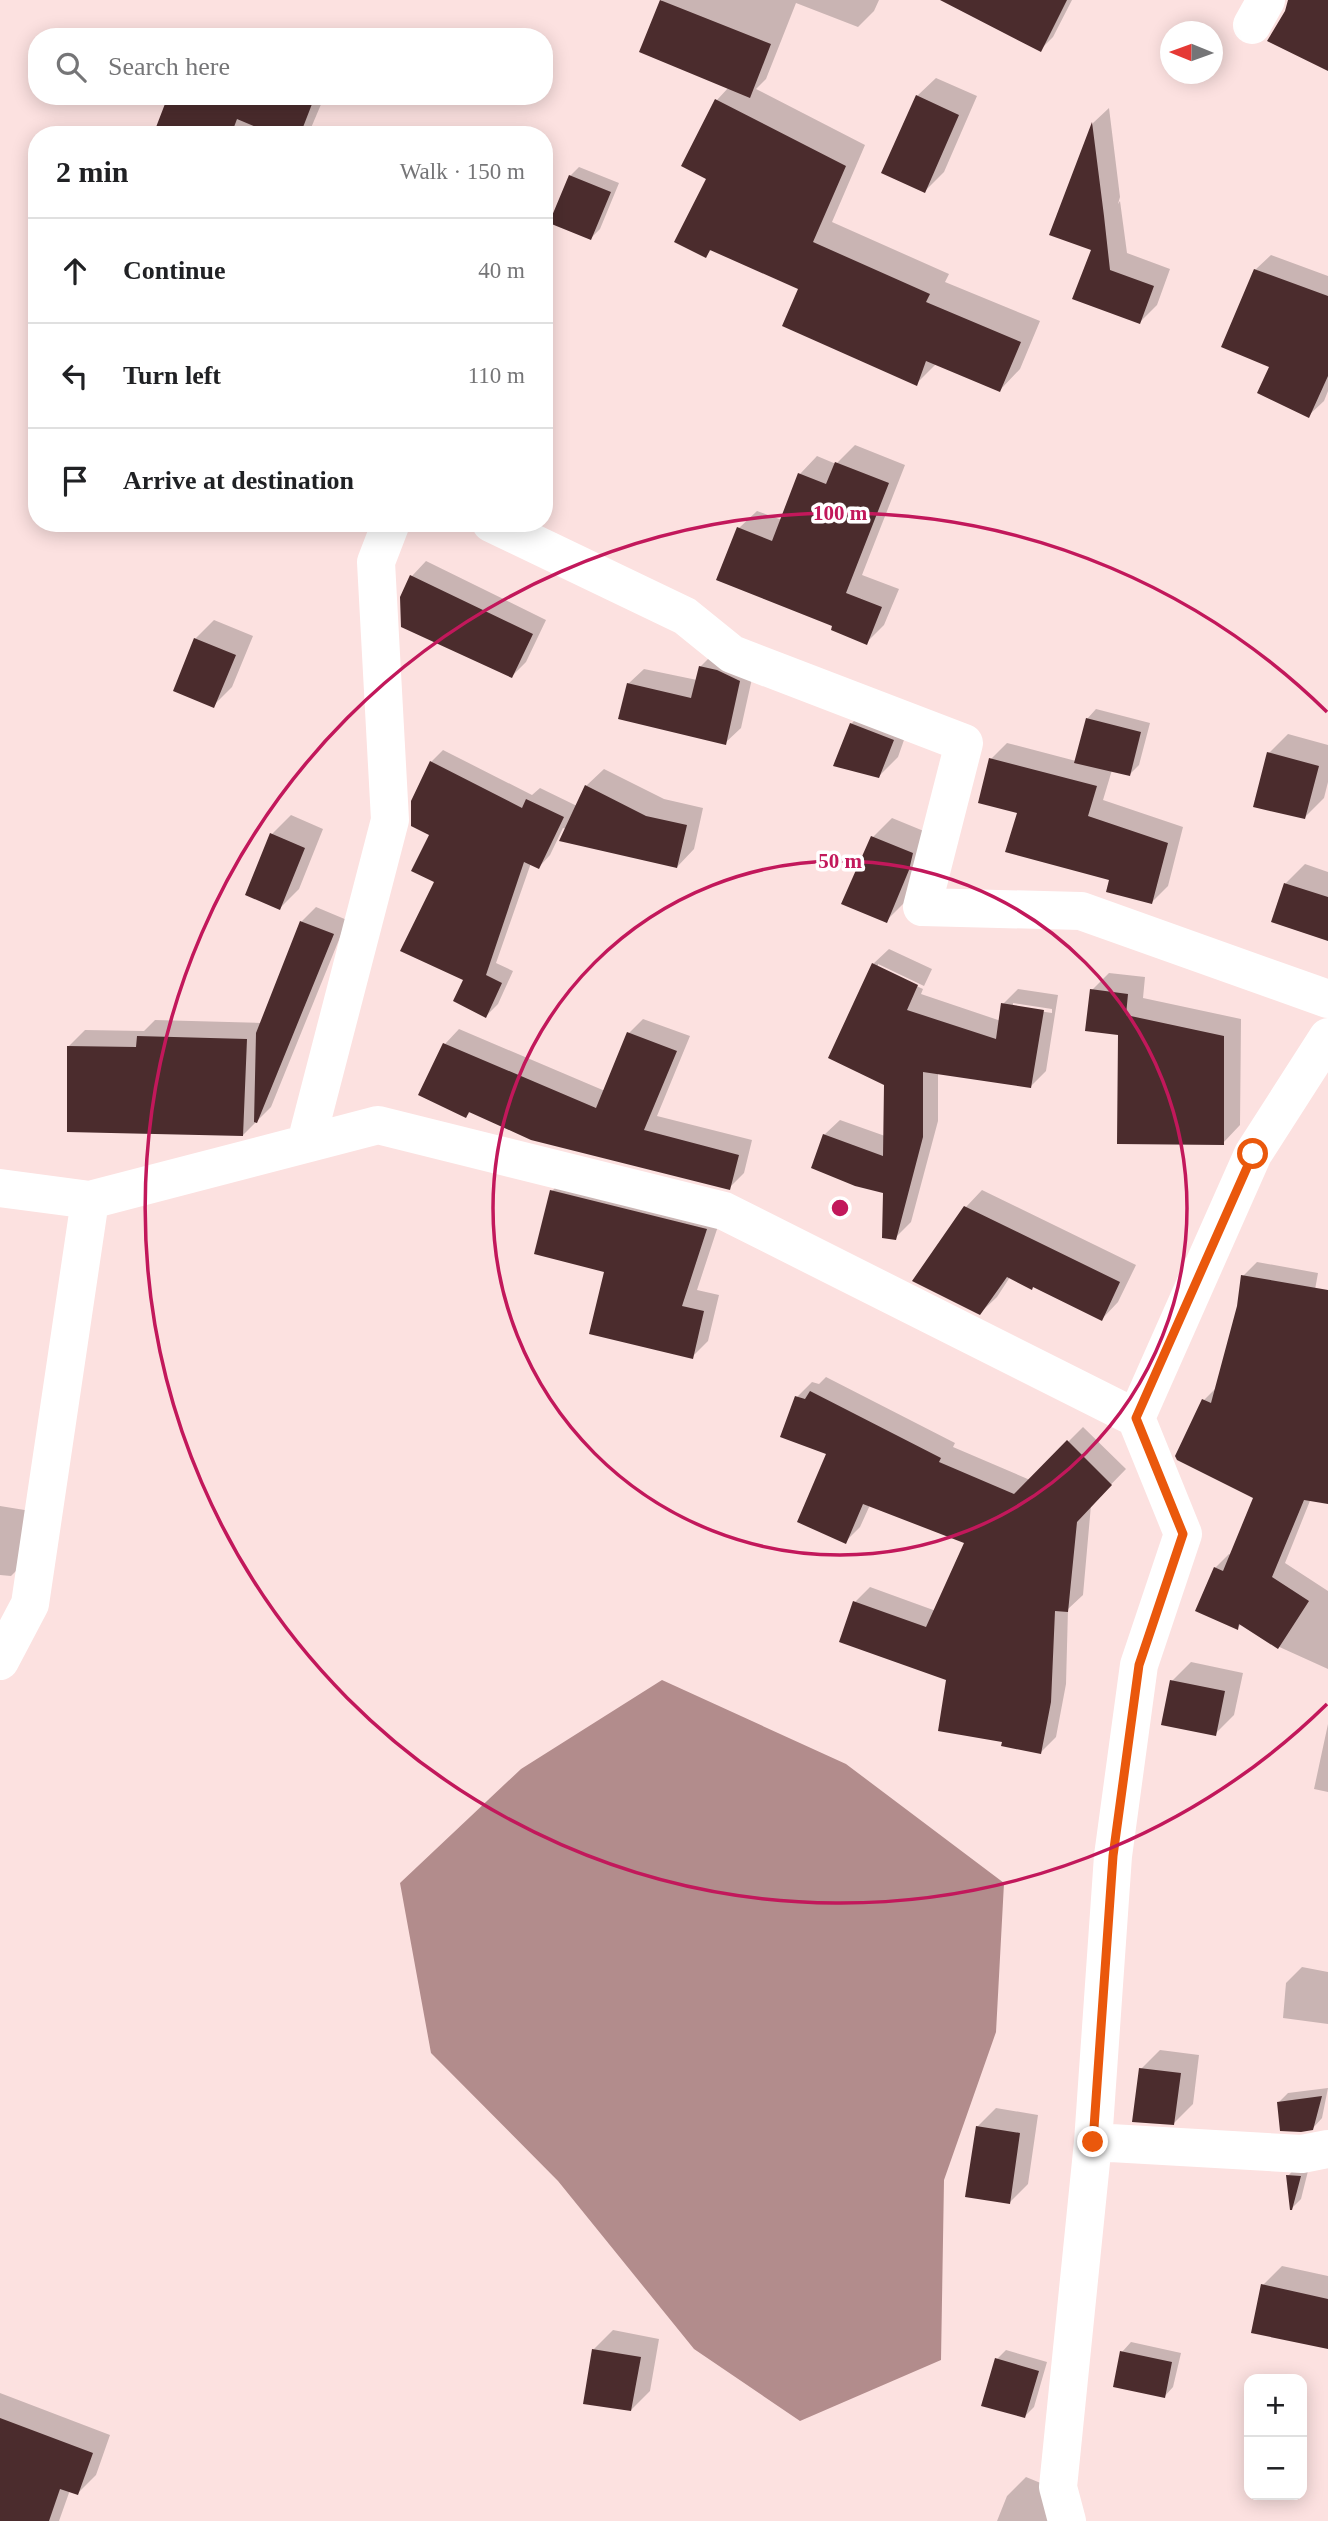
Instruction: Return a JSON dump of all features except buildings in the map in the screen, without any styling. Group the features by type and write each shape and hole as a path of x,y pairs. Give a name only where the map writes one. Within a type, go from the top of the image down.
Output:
{"street":[{"path":"306,1143 390,820 376,562 388,532"},
{"path":"510,532 685,616 732,654 964,743 922,907 1082,911 1328,999"},
{"path":"1136,1418 1253,1154 1328,1037"},
{"path":"0,1188 90,1200 378,1125 724,1211 1136,1418 1183,1534 1139,1665 1113,1856 1093,2142 1058,2487 1066,2521"},
{"path":"0,1661 30,1604 90,1200"},
{"path":"1093,2142 1302,2154 1328,2149"}],"shaded area":[{"path":"662,1680 846,1764 1004,1883 996,2032 944,2180 941,2360 800,2421 694,2349 558,2181 431,2053 400,1883 521,1769"}],"route":[{"path":"1093,2142 1113,1856 1139,1665 1183,1534 1136,1418 1253,1154"}]}
